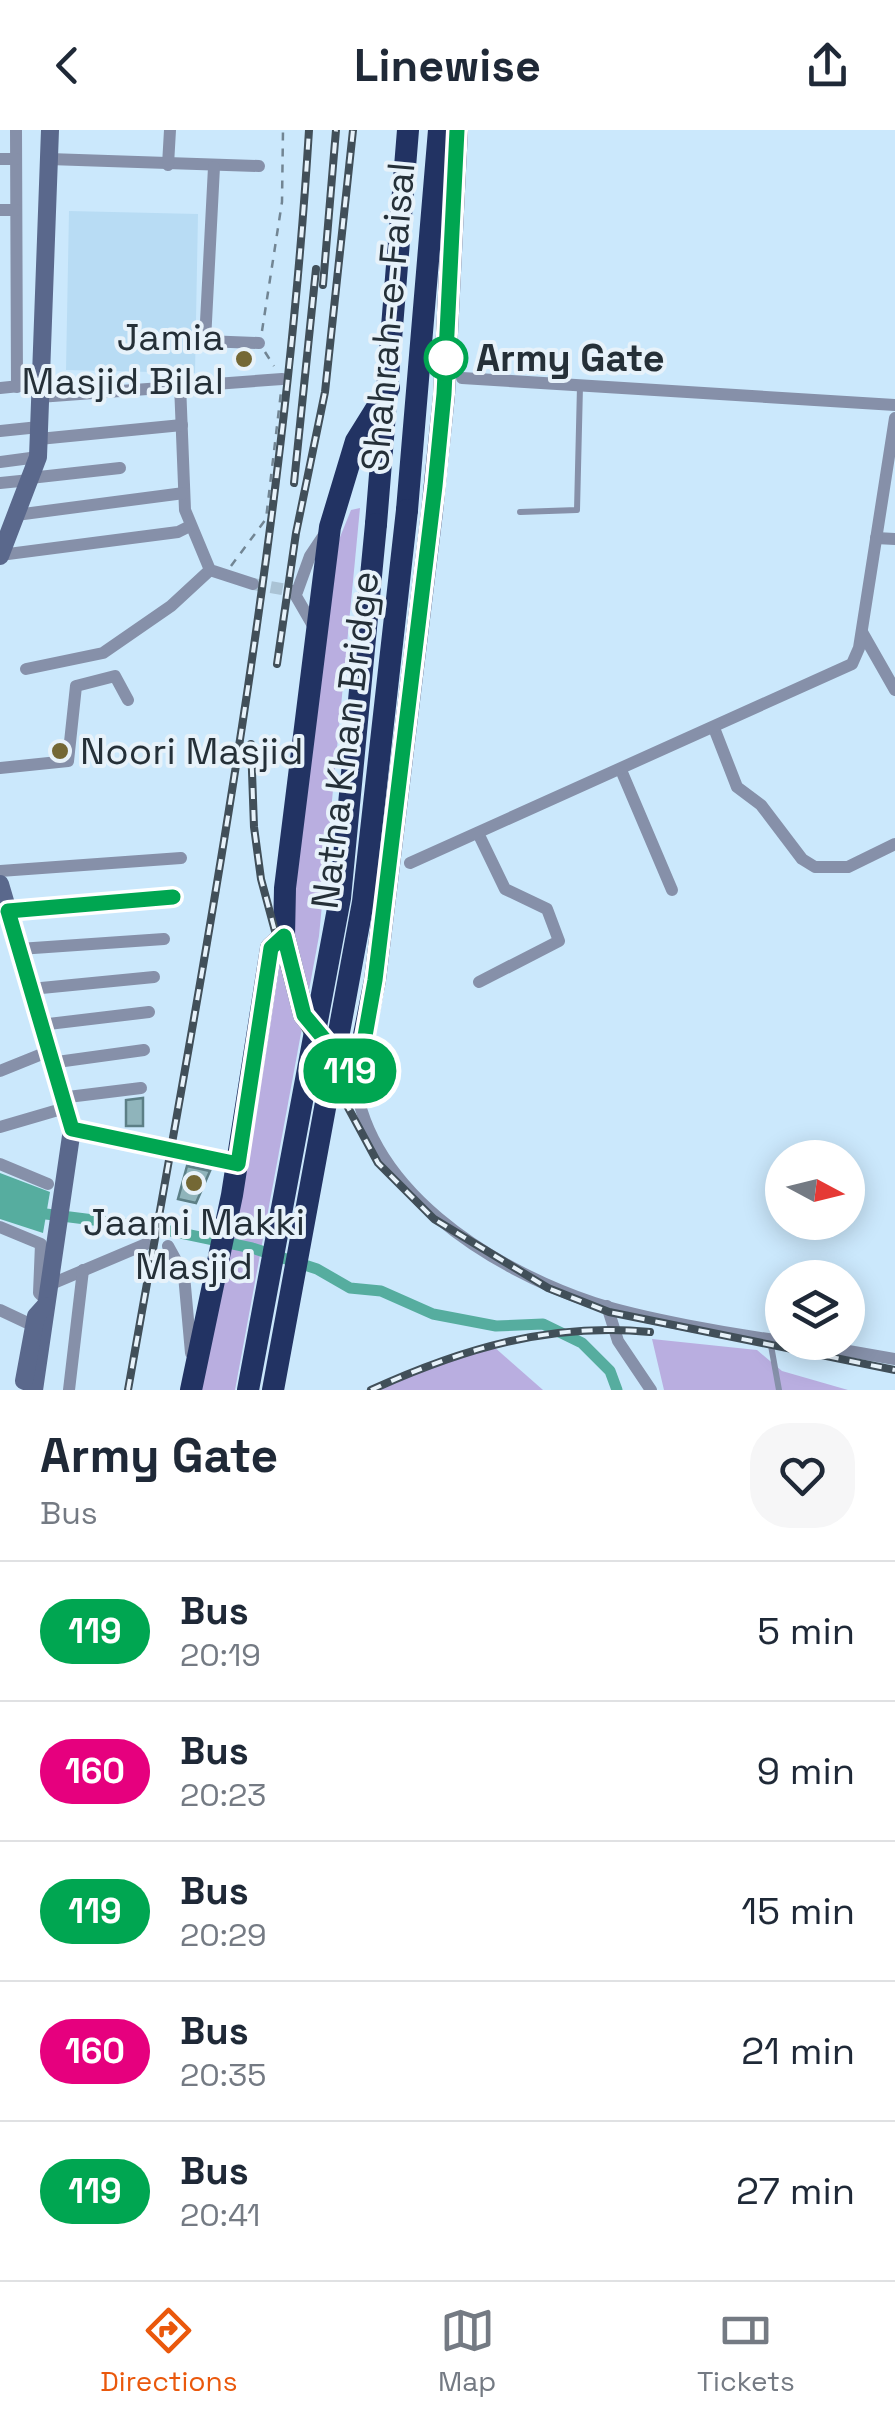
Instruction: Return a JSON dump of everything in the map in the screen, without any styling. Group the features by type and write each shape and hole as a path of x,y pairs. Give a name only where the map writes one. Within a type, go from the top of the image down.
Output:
{"highway":[{"name":"Shahrah-e-Faisal","path":"389,388 408,130"},
{"name":"Shahrah-e-Faisal","path":"406,510 439,130"},
{"path":"389,388 356,441 335,498 315,629 285,888 284,936 304,1015 354,1071 360,1064 375,980 438,460 457,130"},
{"name":"Natha Khan Bridge","path":"248,1390 340,898 389,388"},
{"path":"410,460 438,460"},
{"path":"335,498 377,513"},
{"name":"Natha Khan Bridge","path":"274,1390 363,902 406,510"},
{"path":"192,1382 238,1164 271,948 284,936"}],"street":[{"path":"16,130 17,386"},
{"path":"50,130 38,441 30,479 4,535 0,555 178,532 190,526"},
{"path":"168,165 170,130"},
{"path":"0,160 16,159"},
{"path":"49,159 259,166"},
{"path":"214,167 204,341 259,342"},
{"path":"0,210 16,210"},
{"path":"0,268 16,268"},
{"path":"16,292 43,291"},
{"path":"0,323 16,322"},
{"path":"462,378 895,405"},
{"path":"0,388 17,386 39,391 282,379"},
{"path":"180,384 184,493 190,526 210,570 253,584"},
{"path":"410,863 838,674 852,664 862,632 895,418"},
{"path":"0,431 38,441 182,425"},
{"path":"0,462 38,441"},
{"path":"0,483 120,468"},
{"path":"16,515 184,493"},
{"path":"315,629 306,620 295,591 310,556 330,526"},
{"path":"876,538 895,539"},
{"path":"26,668 104,652 170,606 210,570"},
{"path":"862,632 895,690"},
{"path":"0,768 68,761 72,691 76,686 116,676 128,700"},
{"path":"714,728 737,787 761,805 802,859 815,866 848,867 895,844"},
{"path":"621,770 672,890"},
{"path":"478,833 505,889 547,909 559,936 557,945 478,982"},
{"path":"0,871 181,858"},
{"path":"0,884 48,1058 72,1129 52,1250 48,1320 34,1390"},
{"path":"8,911 173,897"},
{"path":"19,949 164,939"},
{"path":"31,989 154,977"},
{"path":"40,1025 149,1012"},
{"path":"0,1071 48,1058 144,1050"},
{"path":"354,1071 361,1121 401,1182 492,1253 599,1304 765,1338"},
{"path":"0,1127 63,1103 140,1088"},
{"path":"72,1129 238,1164"},
{"path":"0,1164 48,1184"},
{"path":"0,1226 41,1244 39,1293 47,1297"},
{"path":"22,1390 34,1326 47,1297 83,1270 146,1244"},
{"path":"168,1246 184,1275 192,1382"},
{"path":"69,1390 83,1270"},
{"path":"599,1304 651,1390"},
{"path":"0,1310 34,1326"},
{"path":"865,1353 895,1358"}],"lane":[{"path":"520,512 572,514 576,510 580,385"},
{"path":"777,1360 779,1390"}],"path":[{"path":"229,577 240,548 266,518 282,379 259,342 282,202 283,130"}],"shaded area":[{"path":"69,211 198,214 195,373 66,370"},
{"path":"360,508 319,936 235,1390 200,1390 338,542 351,510"},
{"path":"0,1173 50,1192 43,1233 0,1219"},
{"path":"652,1339 757,1350 782,1371 848,1390 664,1390"},
{"path":"493,1346 543,1390 374,1390 428,1365"}],"building":[{"path":"143,1098 143,1126 126,1126 126,1100"},
{"name":"Jaami Makki Masjid","path":"187,1166 210,1171 196,1203 178,1199"}],"waterway":[{"path":"46,1214 149,1227"},
{"path":"171,1231 252,1248 317,1269 350,1288 381,1291 433,1314 496,1326 543,1324 582,1343 610,1371 617,1390"}],"tunnel":[{"path":"253,584 293,591"}],"railway":[{"path":"128,1390 211,919 260,605 297,289 309,130"},
{"path":"323,285 336,130"},
{"path":"277,664 296,533 325,392 353,130"},
{"path":"294,483 316,269"},
{"path":"251,744 254,827 261,879 297,1013 378,1163 434,1219 548,1288 609,1312 895,1370"},
{"path":"371,1390 439,1362 507,1342 577,1331 650,1332"}],"bus line":[{"name":"119","path":"173,897 8,911 46,1052 72,1129 238,1164 271,948 280,937 284,936 304,1015 350,1070 357,1070 360,1064 375,980 435,486 444,394 457,130"}],"place":[{"name":"Army Gate","path":"446,358"},
{"name":"Jamia Masjid Bilal","path":"244,359"},
{"name":"Noori Masjid","path":"60,751"},
{"name":"Jaami Makki Masjid","path":"194,1183"}]}
